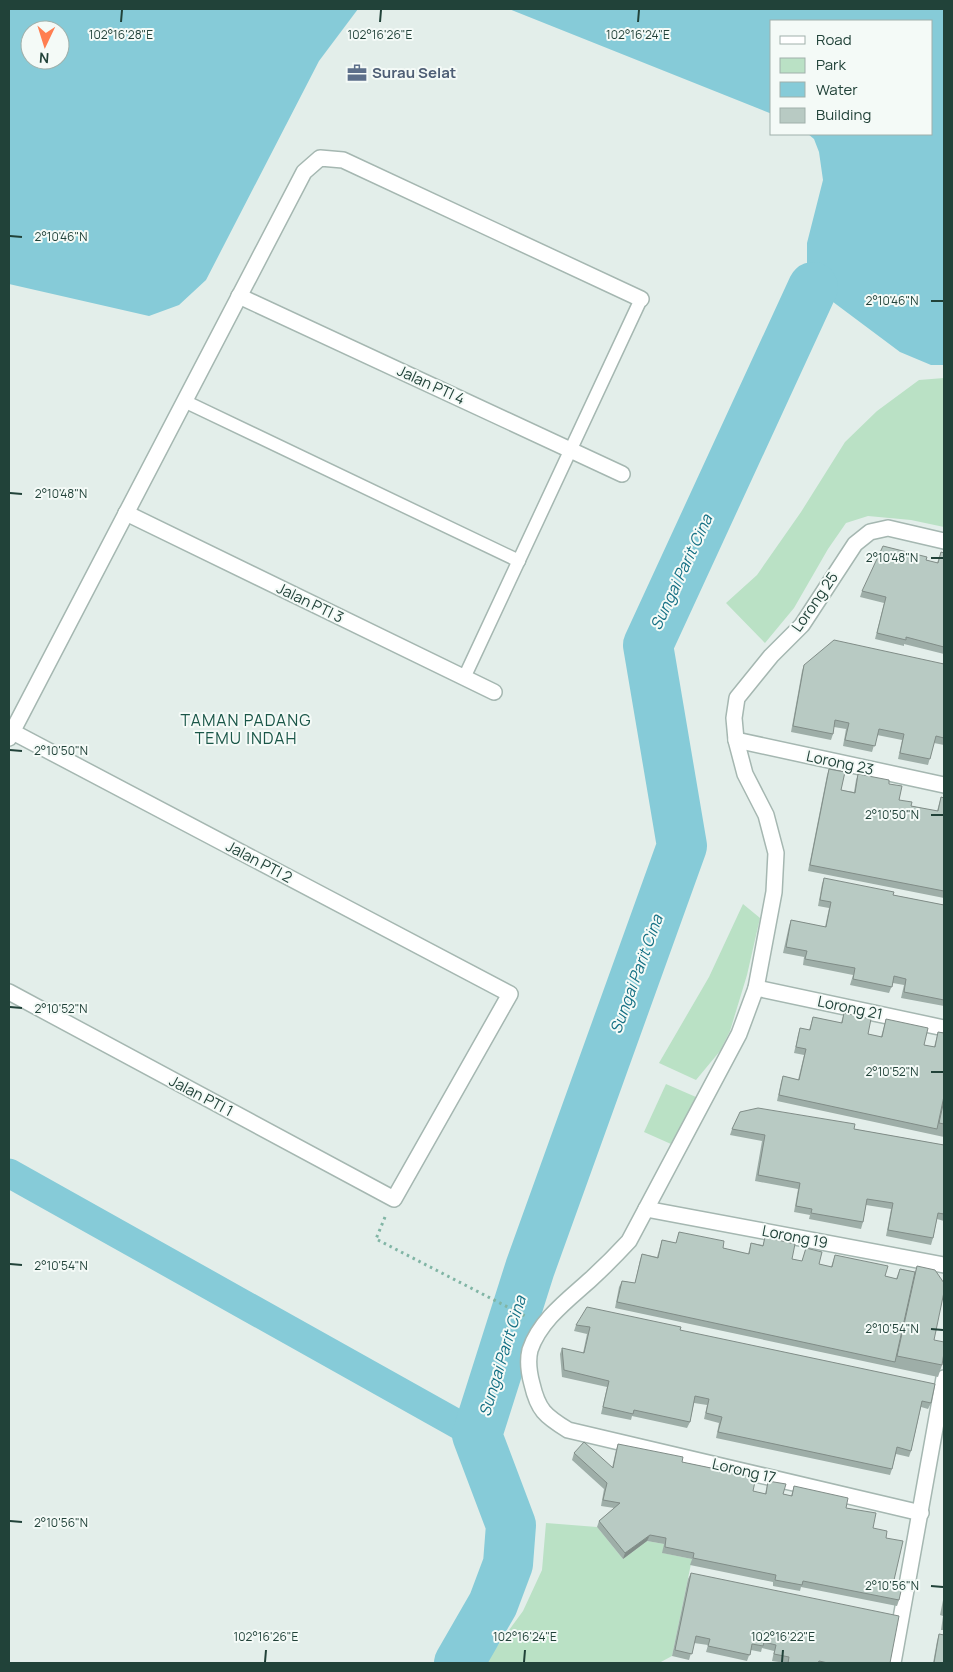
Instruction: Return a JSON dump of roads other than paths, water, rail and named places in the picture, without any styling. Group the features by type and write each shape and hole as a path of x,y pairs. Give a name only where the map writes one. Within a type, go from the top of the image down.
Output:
{"street":[{"path":"10,733 304,172 320,158 343,160 641,300"},
{"name":"Jalan PTI 4","path":"239,296 622,474"},
{"name":"Jalan PTI 3","path":"126,513 494,692"},
{"name":"Lorong 25","path":"568,1430 548,1417 536,1401 528,1370 530,1351 543,1326 555,1312 629,1241 739,1034 756,988 774,892 776,853 766,815 745,774 736,740 734,718 738,698 771,656 802,625 855,544 870,532 888,528 944,541"},
{"name":"Jalan PTI 2","path":"10,733 510,994 394,1199"},
{"name":"Lorong 23","path":"736,740 944,785"},
{"name":"Lorong 21","path":"756,988 944,1028"},
{"name":"Jalan PTI 1","path":"9,992 394,1199"},
{"name":"Lorong 19","path":"646,1210 944,1265"},
{"path":"893,1663 944,1378"},
{"name":"Lorong 17","path":"568,1430 921,1513"}],"lane":[{"path":"464,678 641,300"},
{"path":"184,401 518,561"}],"water":[{"path":"9,9 358,9 319,61 206,280 179,305 149,316 9,284"},
{"path":"509,9 944,9 944,365 931,365 900,352 813,287 807,269 807,243 823,180 819,152 814,139 809,135 933,135 933,20 770,20 770,113"}],"waterway":[{"name":"Sungai Parit Cina","path":"459,1663 493,1604 508,1564 511,1525 477,1435 530,1268 682,846 648,645 813,287"},
{"path":"9,1173 477,1435"}],"place":[{"name":"Surau Selat","path":"357,73"}],"district":[{"name":"TAMAN PADANG TEMU INDAH","path":"246,729"}]}
